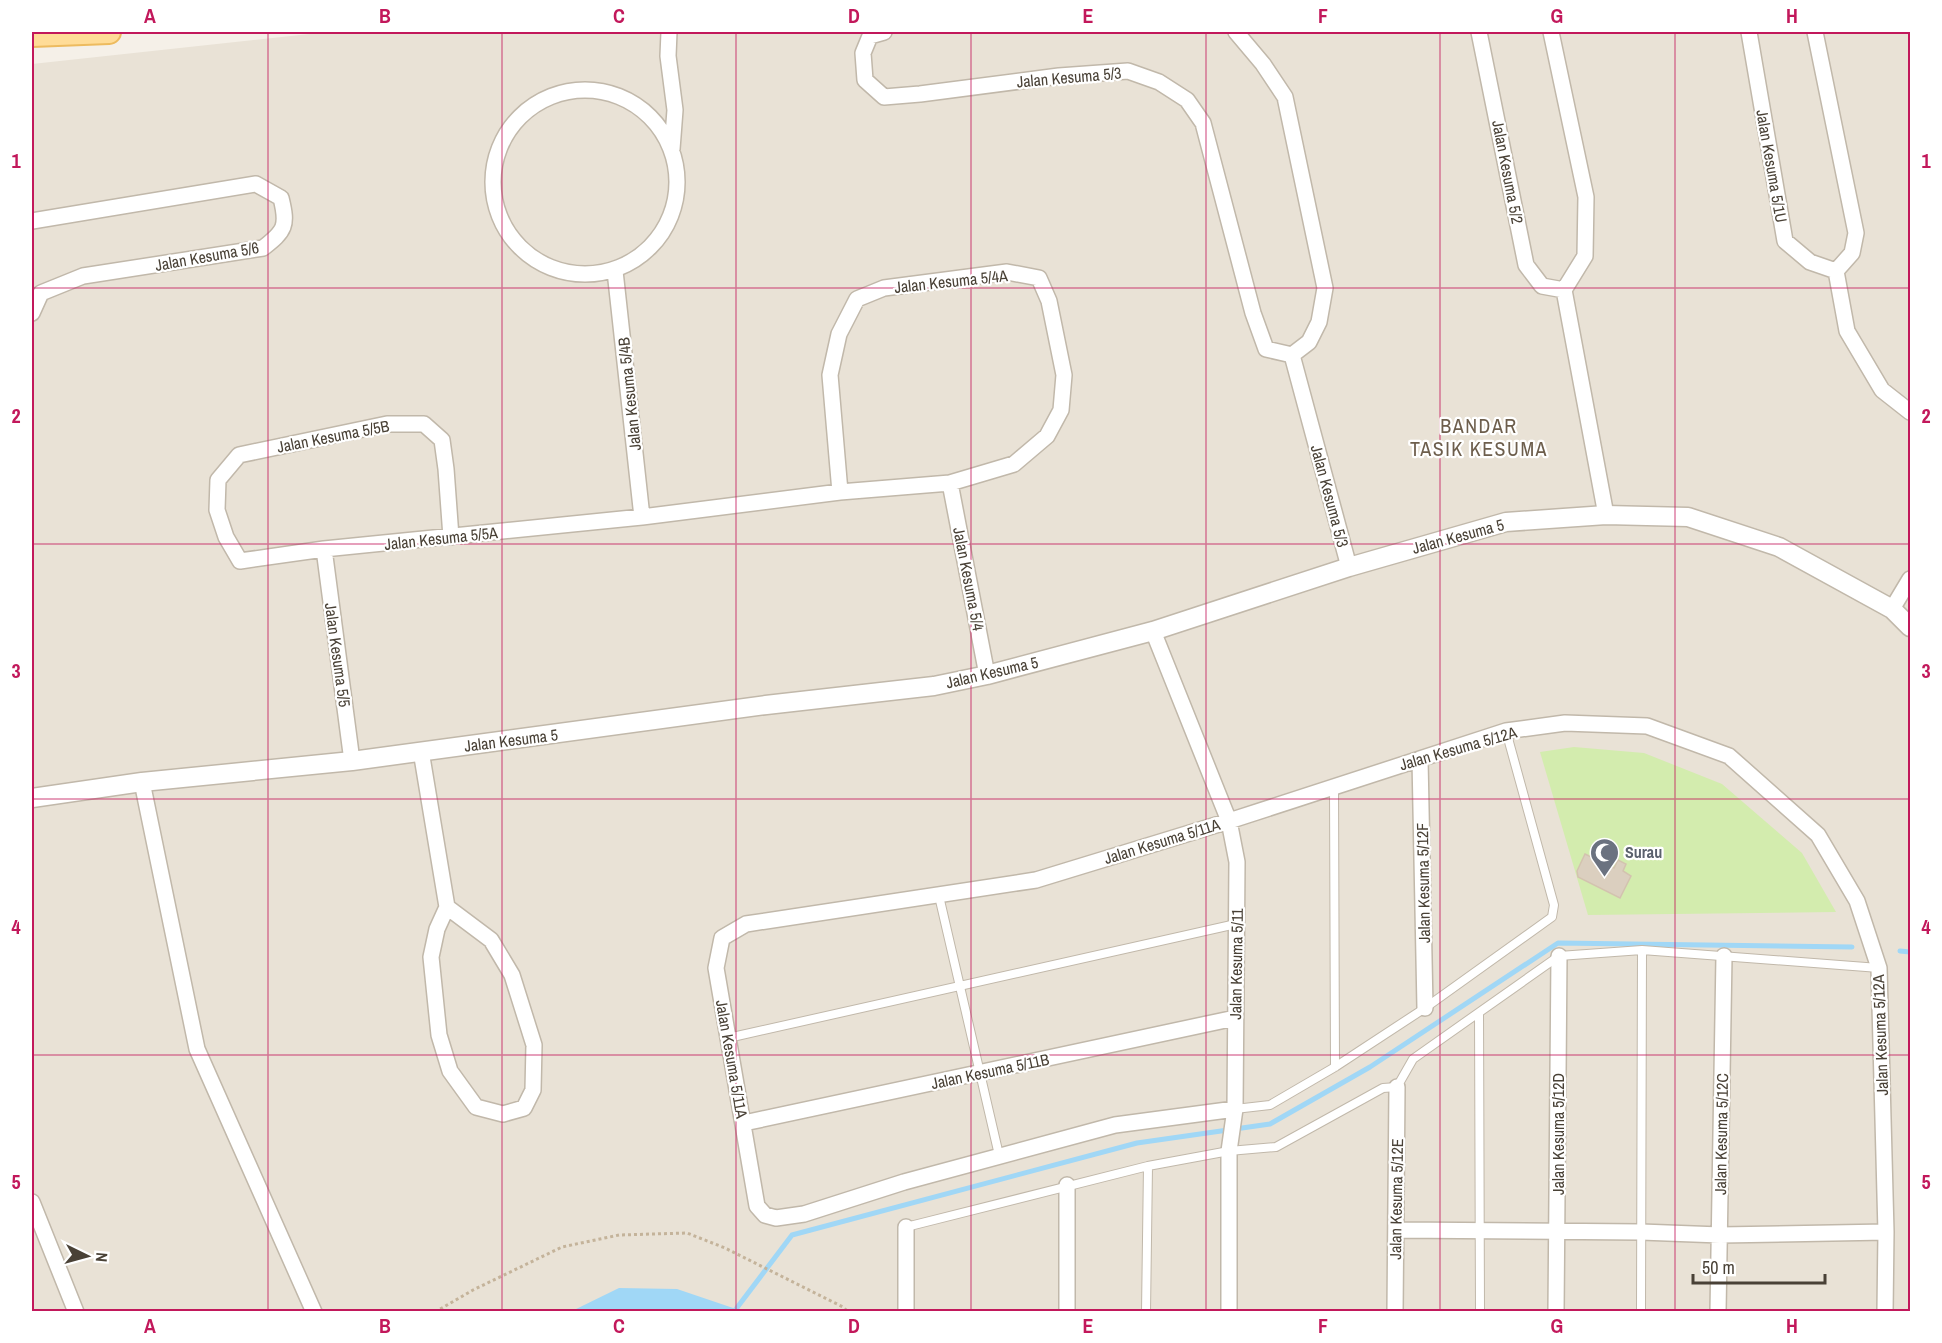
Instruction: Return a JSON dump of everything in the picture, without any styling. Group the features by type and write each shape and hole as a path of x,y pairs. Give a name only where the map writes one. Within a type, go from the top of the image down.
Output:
{"main road":[{"path":"36,35 110,32"}],"street":[{"path":"669,32 668,56 675,110 672,149 678,178 675,208 662,235 641,256 615,270 584,276 553,270 526,254 506,230 495,200 494,169 503,139 522,114 548,96 579,89 608,92 636,104 657,123 672,149"},
{"name":"Jalan Kesuma 5/3","path":"884,32 870,36 863,53 865,80 884,97 1059,76 1128,71 1159,82 1187,100 1203,123 1253,313 1266,349 1292,355 1349,567"},
{"path":"1236,32 1263,64 1285,97 1325,288 1319,322 1309,342 1292,355"},
{"name":"Jalan Kesuma 5/2","path":"1479,32 1526,265 1542,286 1564,290"},
{"path":"1551,32 1586,197 1585,256 1564,290 1606,515"},
{"name":"Jalan Kesuma 5/1U","path":"1749,32 1785,241 1810,262 1836,271"},
{"path":"1815,32 1856,233 1852,253 1836,271 1847,331 1882,390 1911,412"},
{"name":"Jalan Kesuma 5/6","path":"32,221 256,184 281,198 286,218 278,236 263,248 83,276 41,293 32,313"},
{"name":"Jalan Kesuma 5/4B","path":"615,270 642,517"},
{"name":"Jalan Kesuma 5/4A","path":"642,517 840,492 950,483 1014,464 1047,436 1061,410 1064,375 1049,301 1039,278 1007,272 884,288 857,299 839,334 830,375 840,492"},
{"name":"Jalan Kesuma 5/5B","path":"240,561 226,537 217,510 218,480 239,455 387,424 424,424 442,440 451,537"},
{"name":"Jalan Kesuma 5/4","path":"950,483 987,675"},
{"name":"Jalan Kesuma 5","path":"32,798 142,782 352,761 766,705 934,686 987,675 1153,631 1349,567 1506,522 1606,515 1688,517 1779,547 1892,609 1911,627"},
{"name":"Jalan Kesuma 5/5A","path":"240,561 324,549 642,517"},
{"name":"Jalan Kesuma 5/5","path":"324,549 352,761"},
{"path":"1892,609 1911,579"},
{"name":"Jalan Kesuma 5/11","path":"1153,631 1229,821 1237,862 1233,1122 1229,1151 1229,1311"},
{"name":"Jalan Kesuma 5/12A","path":"1229,821 1506,731 1565,723 1647,726 1729,756 1818,835 1857,901 1879,968 1886,1232 1885,1311"},
{"path":"421,751 447,908 437,929 431,957 439,1035 450,1071 477,1107 503,1114 524,1108 533,1090 534,1045 512,975 491,940 447,908"},
{"name":"Jalan Kesuma 5/12F","path":"1420,759 1425,1008"},
{"path":"142,782 197,1049 314,1311"},
{"name":"Jalan Kesuma 5/11A","path":"1229,821 1036,880 746,924 722,938 716,968 758,1206 765,1215 776,1218 804,1214 857,1196 999,1155 1114,1125 1233,1122"},
{"name":"Jalan Kesuma 5/12D","path":"1556,1311 1560,956"},
{"name":"Jalan Kesuma 5/12C","path":"1718,1311 1724,956"},
{"name":"Jalan Kesuma 5/11B","path":"744,1123 1235,1018"},
{"name":"Jalan Kesuma 5/12E","path":"1395,1311 1398,1087"},
{"path":"1067,1185 1067,1311"},
{"path":"32,1202 76,1311"},
{"path":"906,1227 906,1311"},
{"path":"1396,1230 1720,1235 1886,1232"}],"lane":[{"path":"1233,1122 1270,1105 1335,1067 1425,1008 1552,917 1554,905 1506,731"},
{"path":"1334,787 1335,1067"},
{"path":"939,896 999,1155"},
{"path":"728,1038 1236,924"},
{"path":"906,1227 1148,1166 1229,1151 1276,1146 1383,1088 1398,1087 1413,1059 1560,956 1642,950 1879,968"},
{"path":"1641,1311 1642,950"},
{"path":"1479,1013 1480,1311"},
{"path":"1146,1311 1148,1166"}],"path":[{"path":"435,1311 562,1247 619,1235 687,1233 725,1248 848,1311"}],"shaded area":[{"path":"328,32 1910,32 1910,1311 32,1311 32,64"}],"green space":[{"path":"1574,747 1644,753 1722,784 1802,853 1836,912 1588,915 1540,752"}],"water":[{"path":"619,1288 677,1289 742,1311 572,1311"}],"building":[{"name":"Surau","path":"1585,854 1614,868 1618,860 1626,864 1623,871 1631,876 1620,898 1578,877 1577,871"}],"waterway":[{"path":"736,1309 792,1235 1137,1143 1270,1124 1370,1067 1558,943 1852,947"},
{"path":"1900,951 1910,952"}],"place":[{"name":"Surau","path":"1604,878"}],"district":[{"name":"BANDAR TASIK KESUMA","path":"1479,438"}]}
